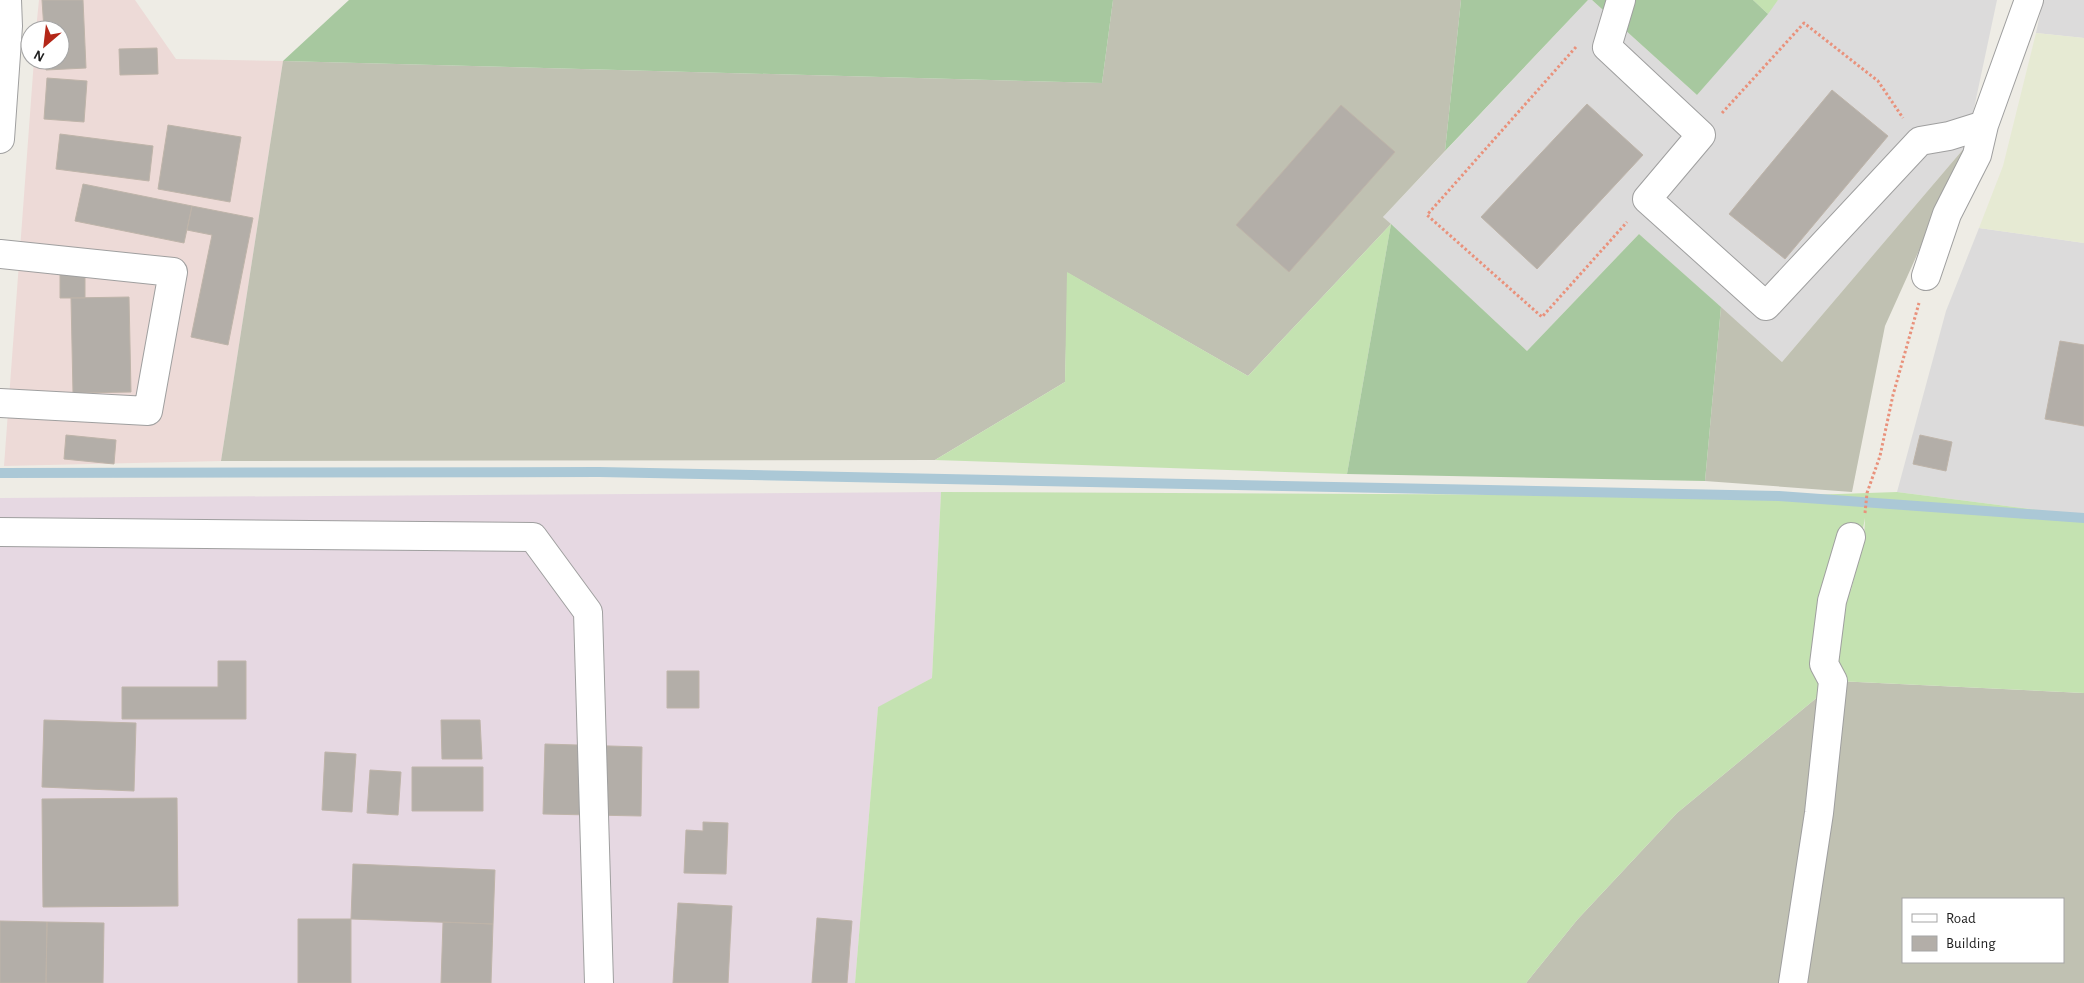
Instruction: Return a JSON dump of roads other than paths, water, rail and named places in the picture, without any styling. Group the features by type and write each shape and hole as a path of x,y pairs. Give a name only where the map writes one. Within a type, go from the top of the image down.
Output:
{"street":[{"path":"0,138 8,26 6,0"},
{"path":"1621,0 1607,47 1701,135 1647,199 1766,306 1920,142 1949,136 1984,125"},
{"path":"1926,276 1947,214 1977,155 1984,125 2028,0"},
{"path":"0,254 173,272 148,411 0,403"},
{"path":"0,532 533,537 588,612 599,983"},
{"path":"1793,983 1820,804 1833,681 1824,664 1832,600 1851,537"}],"waterway":[{"path":"0,473 599,472 1779,496 2084,518"}]}
